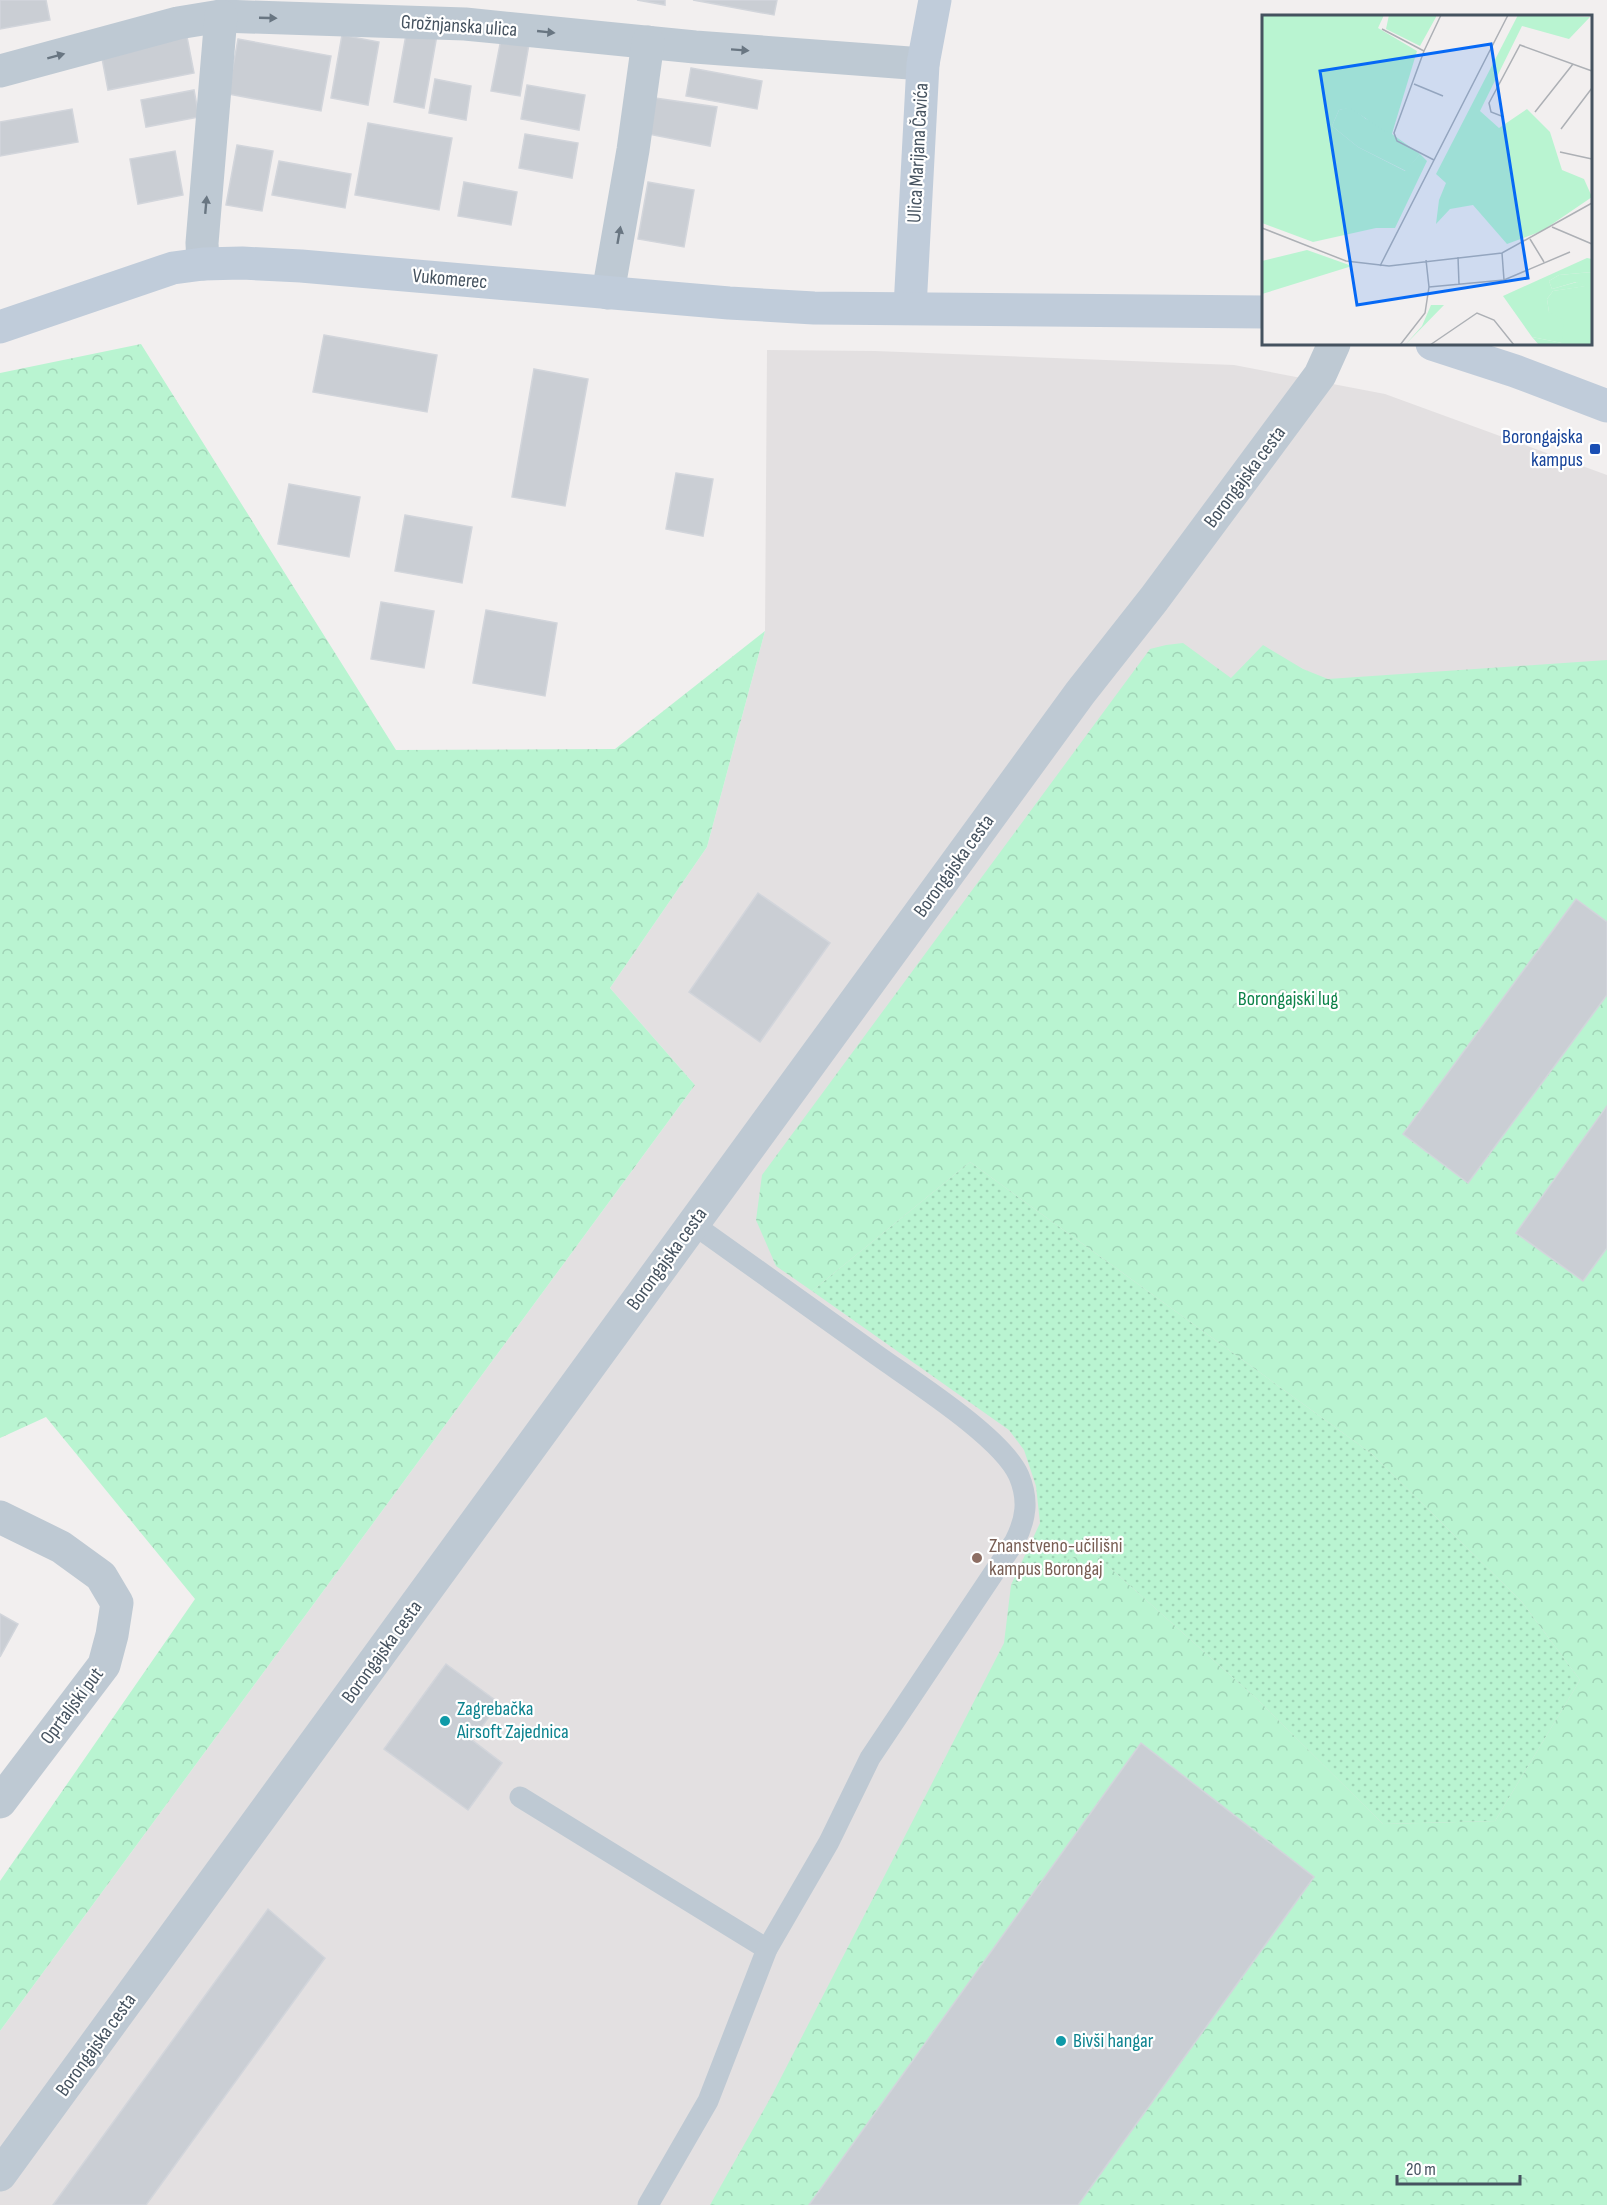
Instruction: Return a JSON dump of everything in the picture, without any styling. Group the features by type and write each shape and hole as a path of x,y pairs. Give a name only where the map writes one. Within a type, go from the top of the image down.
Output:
{"street":[{"name":"Ulica Marijana Čavića","path":"910,308 922,64 935,0"},
{"name":"Grožnjanska ulica","path":"0,71 178,23 221,16 465,24 648,42 922,64"},
{"path":"203,264 202,243 221,16"},
{"path":"608,292 633,150 648,42"},
{"name":"Vukomerec","path":"0,327 173,268 203,264 242,263 793,307 910,308"},
{"path":"910,308 1262,312"},
{"name":"Borongajska cesta","path":"0,2175 1080,693 1154,599 1320,375 1334,345"},
{"path":"1435,345 1515,371 1607,406"},
{"name":"Oprtaljski put","path":"0,1517 61,1548 101,1576 117,1603 104,1665 0,1802"}],"lane":[{"path":"648,2205 708,2101 767,1949 828,1842 870,1758 1015,1541 1024,1523 1026,1501 1018,1475 1003,1452 951,1408 693,1224"},
{"path":"520,1797 767,1949"}],"shaded area":[{"name":"Znanstveno-učilišni kampus Borongaj","path":"767,350 875,351 1234,365 1385,394 1607,475 1607,2205 0,2205 0,2031 695,1085 610,988 707,847 765,631"}],"green space":[{"path":"141,344 396,750 615,749 765,631 707,847 610,988 695,1085 0,2031 0,1881 195,1599 46,1417 0,1438 0,373"},
{"name":"Borongajski lug","path":"1183,643 1231,678 1263,645 1303,669 1328,679 1607,660 1607,2205 710,2205 771,2097 1004,1643 1011,1585 1090,1550 1258,1700 1383,1824 1495,1821 1580,1680 1522,1602 1372,1454 970,1162 812,1291 776,1266 756,1220 762,1175 1150,649"},
{"path":"970,1162 1372,1454 1522,1602 1580,1680 1495,1821 1383,1824 1258,1700 1090,1550 1011,1585 1040,1523 1036,1486 1024,1450 1009,1430 812,1291"}],"building":[{"path":"0,0 46,0 50,20 0,29"},
{"path":"637,0 665,0 665,5"},
{"path":"693,0 777,0 774,15"},
{"path":"407,29 437,35 424,108 394,102"},
{"path":"342,35 379,42 368,105 331,98"},
{"path":"187,37 194,73 108,90 101,53"},
{"path":"238,39 331,56 321,111 228,94"},
{"path":"501,39 529,44 520,96 491,91"},
{"path":"691,68 762,81 757,109 686,96"},
{"path":"435,79 471,86 466,120 429,113"},
{"path":"527,85 585,95 579,130 521,119"},
{"path":"194,90 199,117 146,127 141,100"},
{"path":"655,98 717,107 710,146 648,134"},
{"path":"72,109 78,142 0,156 0,122"},
{"path":"368,123 452,138 439,210 355,195"},
{"path":"525,134 578,143 572,178 519,168"},
{"path":"237,145 273,151 262,211 226,205"},
{"path":"175,151 183,195 138,204 130,159"},
{"path":"279,161 351,174 345,208 272,195"},
{"path":"464,182 517,192 511,225 458,216"},
{"path":"648,182 694,190 684,247 638,239"},
{"path":"324,335 437,355 427,412 313,392"},
{"path":"534,369 588,379 565,506 512,497"},
{"path":"676,473 713,479 703,536 666,529"},
{"path":"289,484 360,497 349,557 278,544"},
{"path":"405,515 472,527 462,583 395,571"},
{"path":"381,602 434,611 424,668 371,659"},
{"path":"486,610 557,623 545,696 473,683"},
{"path":"758,893 830,943 760,1042 689,992"},
{"path":"1576,899 1607,922 1607,995 1468,1183 1403,1134"},
{"path":"1607,1106 1607,1248 1583,1281 1516,1233"},
{"path":"0,1614 18,1624 0,1657"},
{"name":"Zagrebačka Airsoft Zajednica","path":"446,1664 499,1703 472,1740 502,1763 468,1810 384,1749"},
{"name":"Bivši hangar","path":"1141,1743 1314,1877 1078,2205 809,2205"},
{"path":"268,1909 325,1958 146,2205 53,2205"}],"place":[{"name":"Borongajska kampus","path":"1595,449"},
{"name":"Znanstveno-učilišni kampus Borongaj","path":"977,1558"},
{"name":"Zagrebačka Airsoft Zajednica","path":"445,1721"},
{"name":"Bivši hangar","path":"1061,2041"}]}
